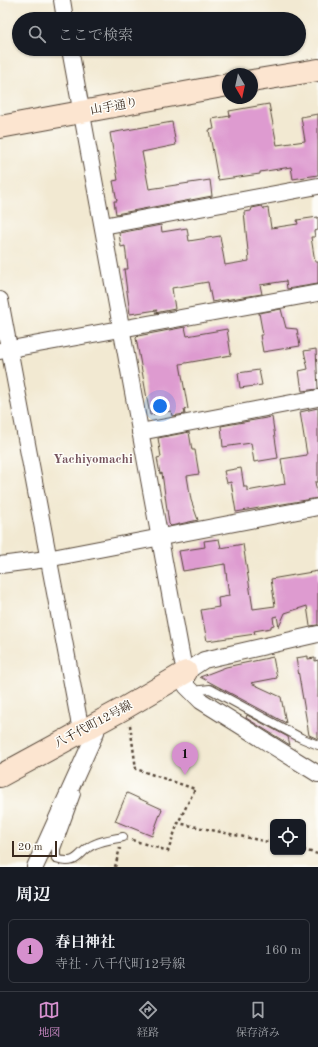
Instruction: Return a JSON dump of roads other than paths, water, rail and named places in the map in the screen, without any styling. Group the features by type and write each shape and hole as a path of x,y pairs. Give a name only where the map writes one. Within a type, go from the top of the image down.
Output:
{"street":[{"path":"62,0 64,12"},
{"path":"71,56 159,538 182,659 189,682 201,701 318,774"},
{"path":"258,80 318,70"},
{"name":"山手通り","path":"0,127 222,86"},
{"path":"103,226 318,186"},
{"path":"4,350 121,330 318,293"},
{"path":"0,300 4,350 47,559 89,730 35,867"},
{"path":"140,432 318,398"},
{"path":"0,565 47,559 318,508"},
{"path":"189,682 204,660 318,634"},
{"name":"八千代町12号線","path":"0,776 89,730 123,709 189,682"}],"lane":[{"path":"189,682 210,689 301,738 318,745"},
{"path":"89,730 56,849 56,859 65,862 77,859 93,844 123,837"}],"place":[{"name":"春日神社","path":"185,775"}],"district":[{"name":"Yachiyomachi","path":"93,458"}]}
